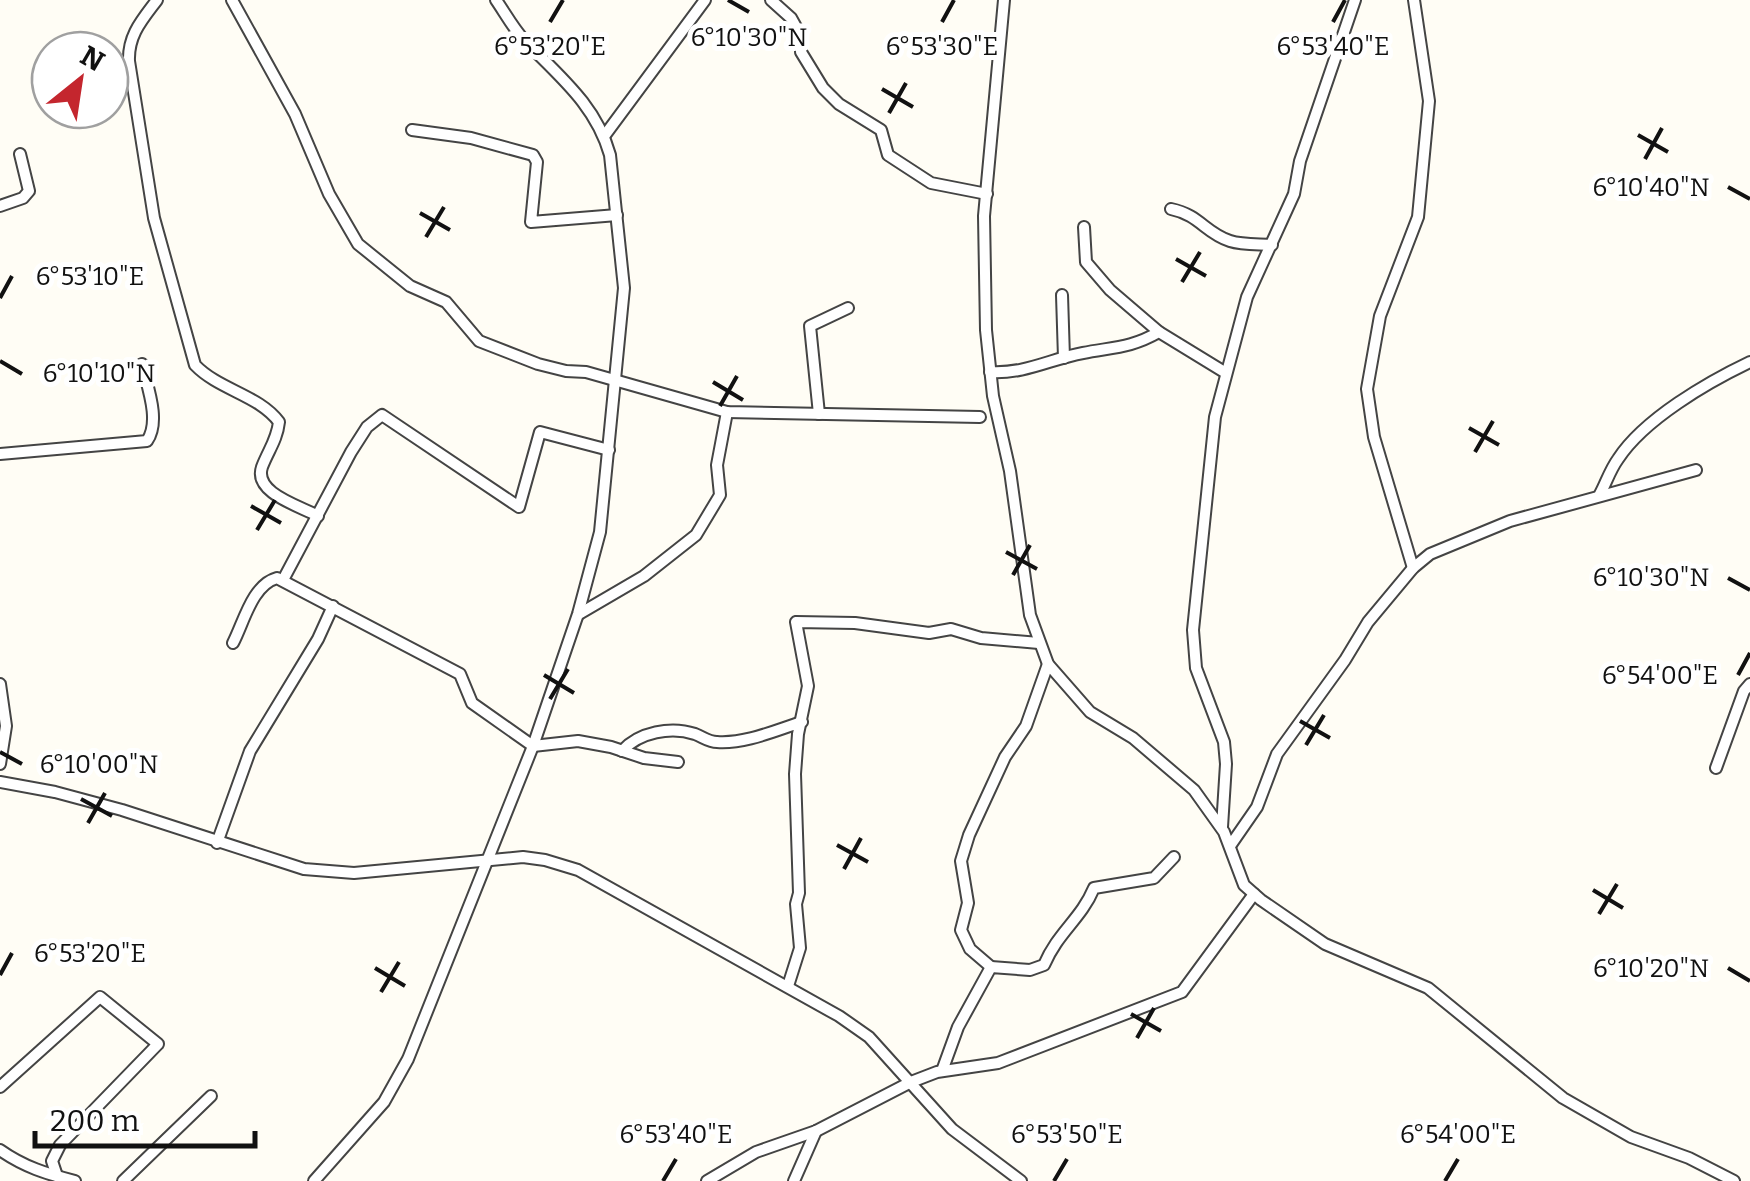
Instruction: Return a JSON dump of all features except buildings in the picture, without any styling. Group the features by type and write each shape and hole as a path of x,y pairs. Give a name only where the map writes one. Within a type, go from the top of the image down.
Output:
{"street":[{"path":"158,0 137,26 128,45 129,61 154,218 196,365 206,377 271,412 279,422 278,436 260,472 262,482 268,490 318,516"},
{"path":"232,0 295,114 329,194 358,244 410,286 446,302 479,341 552,368 617,380 728,412 980,417"},
{"path":"314,1181 384,1102 400,1073 533,746 578,614 600,532 624,288 610,155 605,136 571,85 521,36 496,0"},
{"path":"605,136 705,0"},
{"path":"771,0 791,18 801,36 801,52 822,88 839,104 881,130 888,155 932,182 987,194"},
{"path":"1004,0 983,242 990,372 1010,471 1030,615 1048,664 1090,712 1133,738 1177,773 1222,828 1244,884 1254,894 1324,944 1428,988 1563,1098 1631,1136 1689,1158 1734,1181"},
{"path":"1222,828 1224,742 1196,668 1193,630 1212,437 1247,297 1294,194 1300,161 1355,0"},
{"path":"1412,568 1374,437 1367,390 1380,316 1418,217 1429,101 1414,0"},
{"path":"412,130 471,138 532,155 538,162 531,222 618,215"},
{"path":"0,206 29,192 20,154"},
{"path":"1172,209 1192,213 1209,230 1232,242 1272,245"},
{"path":"1084,227 1086,262 1110,290 1159,332 1226,373"},
{"path":"1062,295 1064,358"},
{"path":"819,414 810,326 848,308"},
{"path":"990,372 1014,374 1064,358 1119,350 1159,332"},
{"path":"1600,494 1618,457 1641,435 1697,388 1750,362"},
{"path":"0,454 148,441 154,423 142,364"},
{"path":"578,614 644,576 696,534 720,495 718,464 728,412"},
{"path":"282,580 351,452 367,427 382,415 520,507 540,432 609,450"},
{"path":"1230,846 1257,807 1276,754 1368,622 1412,568 1430,554 1510,521 1696,470"},
{"path":"233,643 254,596 270,579 282,580 460,674 472,704 533,746 578,741 644,758 678,762"},
{"path":"217,842 250,751 333,606"},
{"path":"788,986 801,937 796,904 799,893 795,774 808,686 796,622 855,623 929,633 951,629 981,638 1039,643"},
{"path":"1048,664 1026,726 1005,756 960,861 968,903 961,930 970,949 991,967 1030,970 1044,966 1060,933 1079,916 1094,888 1154,878 1174,857"},
{"path":"0,684 6,726 0,764"},
{"path":"1716,768 1748,689"},
{"path":"622,751 633,739 663,731 692,733 714,742 741,740 802,722"},
{"path":"0,782 122,810 304,869 354,873 523,857 578,870 788,986 869,1038 952,1129 1021,1181"},
{"path":"707,1181 756,1152 816,1131 911,1082 942,1071 998,1064 1182,992 1254,894"},
{"path":"942,1071 958,1027 991,967"},
{"path":"0,1087 100,997 158,1044 60,1145 52,1161 57,1176"},
{"path":"123,1181 211,1096"},
{"path":"794,1181 816,1131"},
{"path":"0,1150 18,1163 75,1181"}]}
